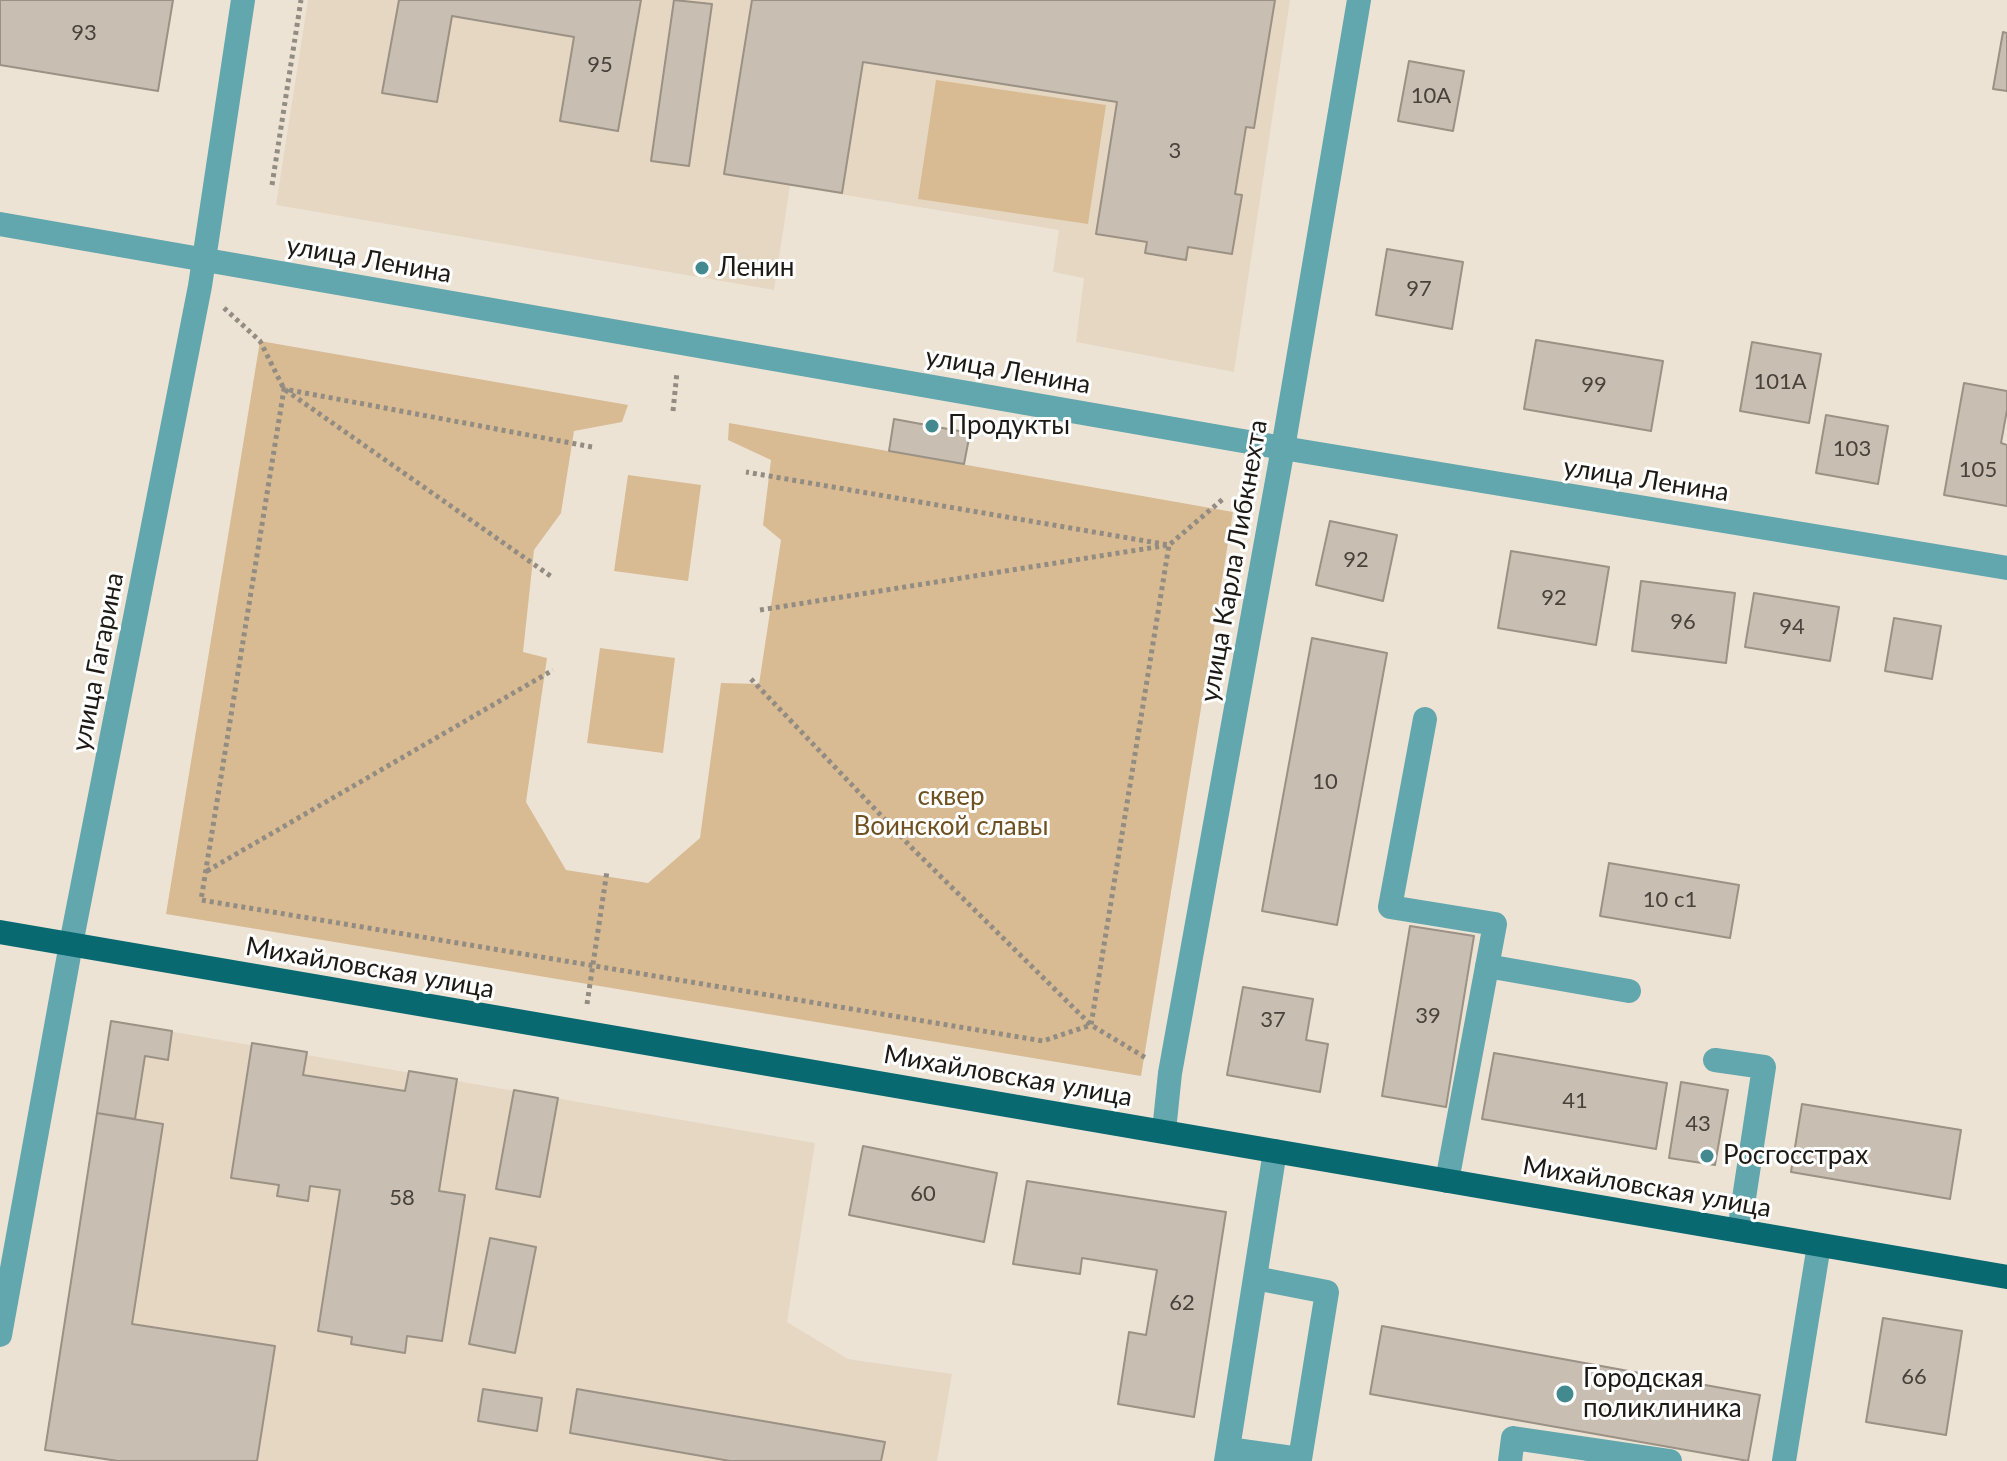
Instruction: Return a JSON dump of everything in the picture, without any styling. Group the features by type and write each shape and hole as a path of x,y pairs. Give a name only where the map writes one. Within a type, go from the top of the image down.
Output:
{"main road":[{"name":"Михайловская улица","path":"0,932 2007,1277"}],"street":[{"name":"улица Гагарина","path":"0,1335 71,944 200,286 243,0"},
{"name":"улица Карла Либкнехта","path":"1164,1131 1170,1073 1283,448 1359,0"},
{"name":"улица Ленина","path":"0,224 1283,448 2007,568"},
{"path":"1425,719 1390,907 1495,924 1447,1181"},
{"path":"1487,966 1629,991"},
{"path":"1715,1060 1764,1067 1739,1231"},
{"path":"1255,1278 1327,1292 1300,1459 1227,1455 1275,1151"},
{"path":"1784,1461 1819,1245"},
{"path":"1510,1461 1513,1438 1670,1461"}],"path":[{"path":"272,185 301,0"},
{"path":"200,286 260,341 284,389 552,577"},
{"path":"673,411 681,344"},
{"path":"284,389 592,447"},
{"path":"284,389 201,900 1043,1041 1091,1025"},
{"path":"746,472 1169,545"},
{"path":"760,610 1169,545 1223,499"},
{"path":"1091,1025 1169,545"},
{"path":"206,871 553,670"},
{"path":"751,679 913,849 1091,1025 1170,1073"},
{"path":"583,1033 607,871"}],"shaded area":[{"path":"308,0 1290,0 1234,372 1076,342 1084,278 1053,272 1059,230 790,186 774,290 276,205"},
{"path":"111,1021 815,1143 787,1322 848,1359 952,1374 937,1461 118,1461 45,1450"}],"green space":[{"path":"936,80 1106,105 1088,224 918,199"},
{"name":"сквер Воинской славы","path":"260,341 628,405 622,422 574,431 561,513 534,550 523,652 547,658 526,802 566,870 648,883 700,838 721,683 759,684 781,540 763,525 771,460 728,440 729,423 1233,512 1141,1076 166,914"},
{"path":"628,475 701,485 688,581 614,571"},
{"path":"600,648 675,658 663,753 587,743"}],"building":[{"path":"0,0 173,0 158,91 0,65"},
{"path":"399,0 641,0 618,131 560,121 574,37 452,16 437,102 382,93"},
{"path":"674,0 712,4 689,166 651,161"},
{"path":"752,0 1275,0 1254,128 1246,127 1235,194 1242,195 1232,254 1188,247 1186,260 1145,253 1147,242 1096,234 1117,102 863,62 842,193 724,174"},
{"path":"2003,32 2007,33 2007,91 1993,89"},
{"path":"1409,61 1464,71 1453,131 1398,121"},
{"path":"1387,249 1463,262 1452,329 1376,315"},
{"path":"1536,340 1663,361 1651,431 1524,409"},
{"path":"1752,342 1821,354 1809,423 1740,411"},
{"path":"1964,383 2007,391 2001,443 2007,445 2007,506 1944,495"},
{"path":"1826,415 1888,426 1878,484 1816,473"},
{"path":"894,419 970,433 964,464 889,451"},
{"path":"1330,521 1397,535 1383,601 1316,585"},
{"path":"1511,551 1609,567 1596,645 1498,628"},
{"path":"1641,581 1735,593 1726,663 1632,651"},
{"path":"1754,593 1839,607 1830,661 1745,647"},
{"path":"1894,618 1941,626 1932,679 1885,671"},
{"path":"1312,638 1387,653 1337,925 1262,911"},
{"path":"1609,863 1739,885 1730,938 1600,916"},
{"path":"1410,926 1474,936 1446,1107 1382,1096"},
{"path":"1243,987 1313,999 1306,1040 1328,1044 1320,1092 1227,1075"},
{"path":"111,1021 172,1031 168,1060 145,1056 135,1119 97,1113"},
{"path":"252,1043 307,1052 303,1075 405,1091 409,1071 457,1079 439,1191 465,1195 442,1341 407,1336 405,1353 351,1344 352,1337 318,1331 340,1190 310,1186 308,1201 277,1196 279,1185 231,1178"},
{"path":"1494,1053 1667,1083 1656,1149 1482,1119"},
{"path":"1681,1082 1728,1090 1715,1165 1669,1158"},
{"path":"514,1090 558,1098 540,1197 496,1189"},
{"path":"1802,1104 1961,1130 1950,1199 1791,1172"},
{"path":"97,1113 163,1124 132,1324 275,1346 257,1461 118,1461 45,1450"},
{"path":"863,1146 997,1173 984,1242 849,1215"},
{"path":"1027,1181 1226,1212 1194,1417 1118,1404 1129,1332 1146,1335 1157,1270 1082,1258 1080,1274 1013,1264"},
{"path":"490,1238 536,1247 515,1353 469,1344"},
{"path":"1883,1318 1962,1331 1946,1435 1866,1422"},
{"name":"Городская поликлиника","path":"1382,1326 1760,1395 1748,1461 1370,1394"},
{"path":"483,1389 542,1398 537,1431 478,1421"},
{"path":"577,1389 885,1442 881,1461 730,1461 570,1433"}],"place":[{"name":"Ленин","path":"702,268"},
{"name":"Продукты","path":"932,426"},
{"name":"Росгосстрах","path":"1707,1156"},
{"name":"Городская поликлиника","path":"1565,1394"}]}
